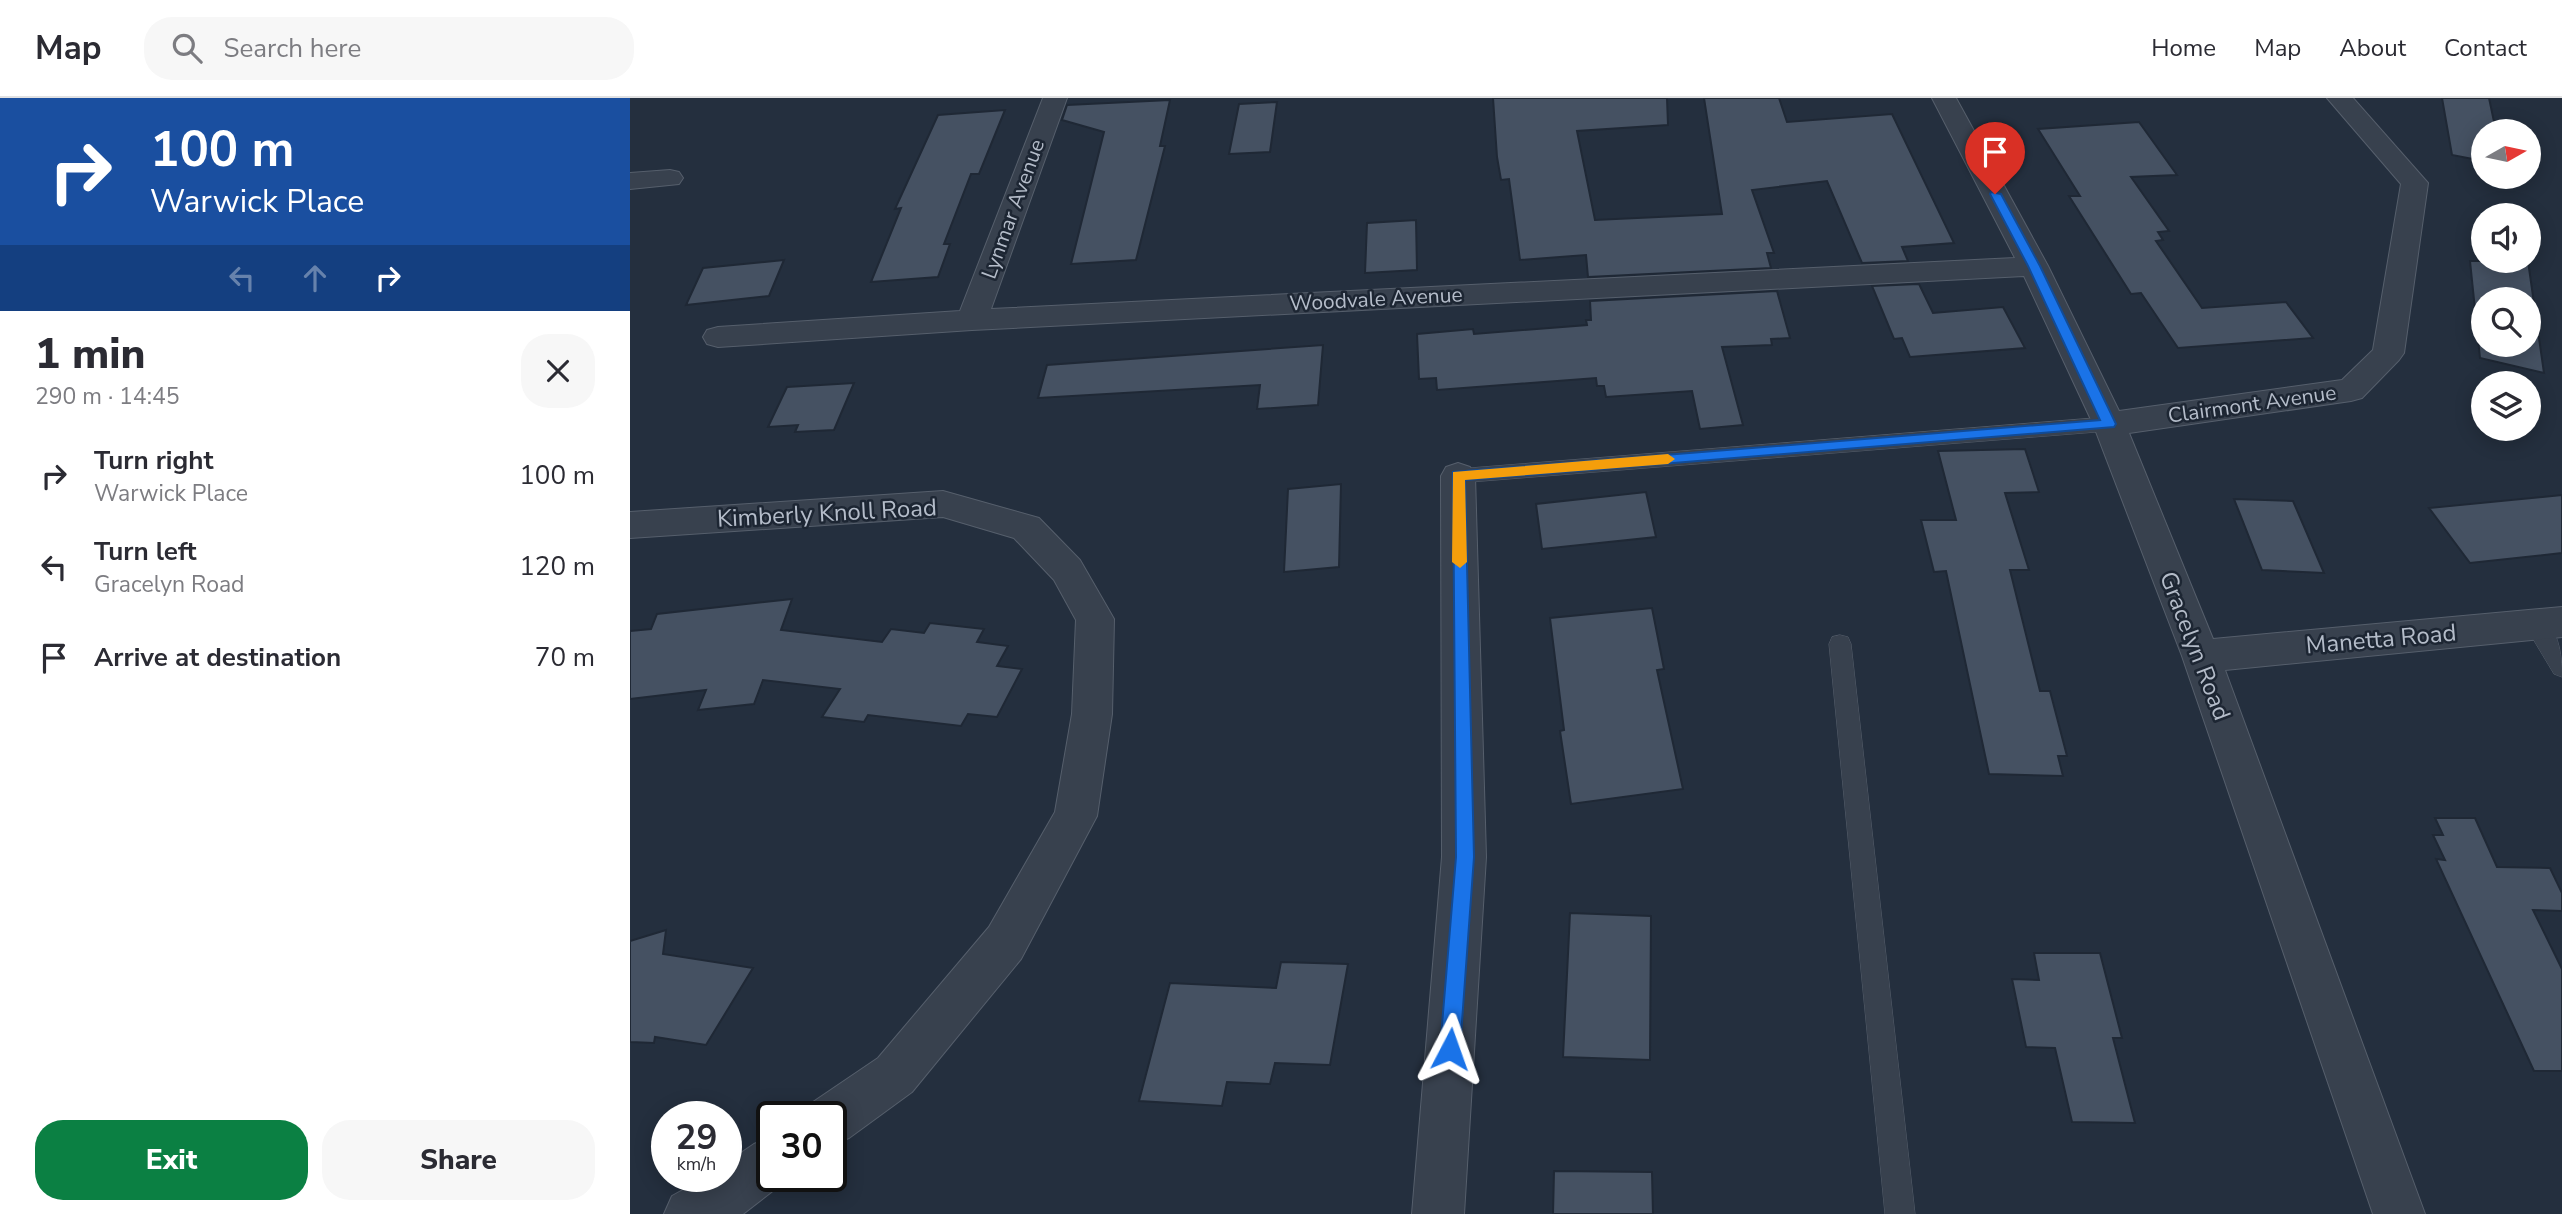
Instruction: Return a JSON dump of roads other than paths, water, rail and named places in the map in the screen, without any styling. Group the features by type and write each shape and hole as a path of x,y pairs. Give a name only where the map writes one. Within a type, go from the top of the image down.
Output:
{"street":[{"name":"Lynmar Avenue","path":"972,320 1055,98"},
{"name":"Gracelyn Road","path":"1944,98 2034,266 2109,424 2201,656 2399,1214"},
{"name":"Clairmont Avenue","path":"2109,424 2351,390 2388,353 2415,183 2339,98"},
{"path":"630,181 670,178"},
{"name":"Woodvale Avenue","path":"718,337 972,320 2034,266"},
{"path":"1438,1214 1465,857 1458,476"},
{"name":"Kimberly Knoll Road","path":"630,525 943,504 1027,528 1067,570 1095,619 1091,714 1076,816 1005,943 895,1075 847,1109"},
{"name":"Manetta Road","path":"2201,656 2549,623"},
{"path":"690,1214 707,1208 756,1173"}],"lane":[{"path":"1458,476 2109,424"},
{"path":"2549,623 2562,667"},
{"path":"1840,643 1900,1214"}]}
